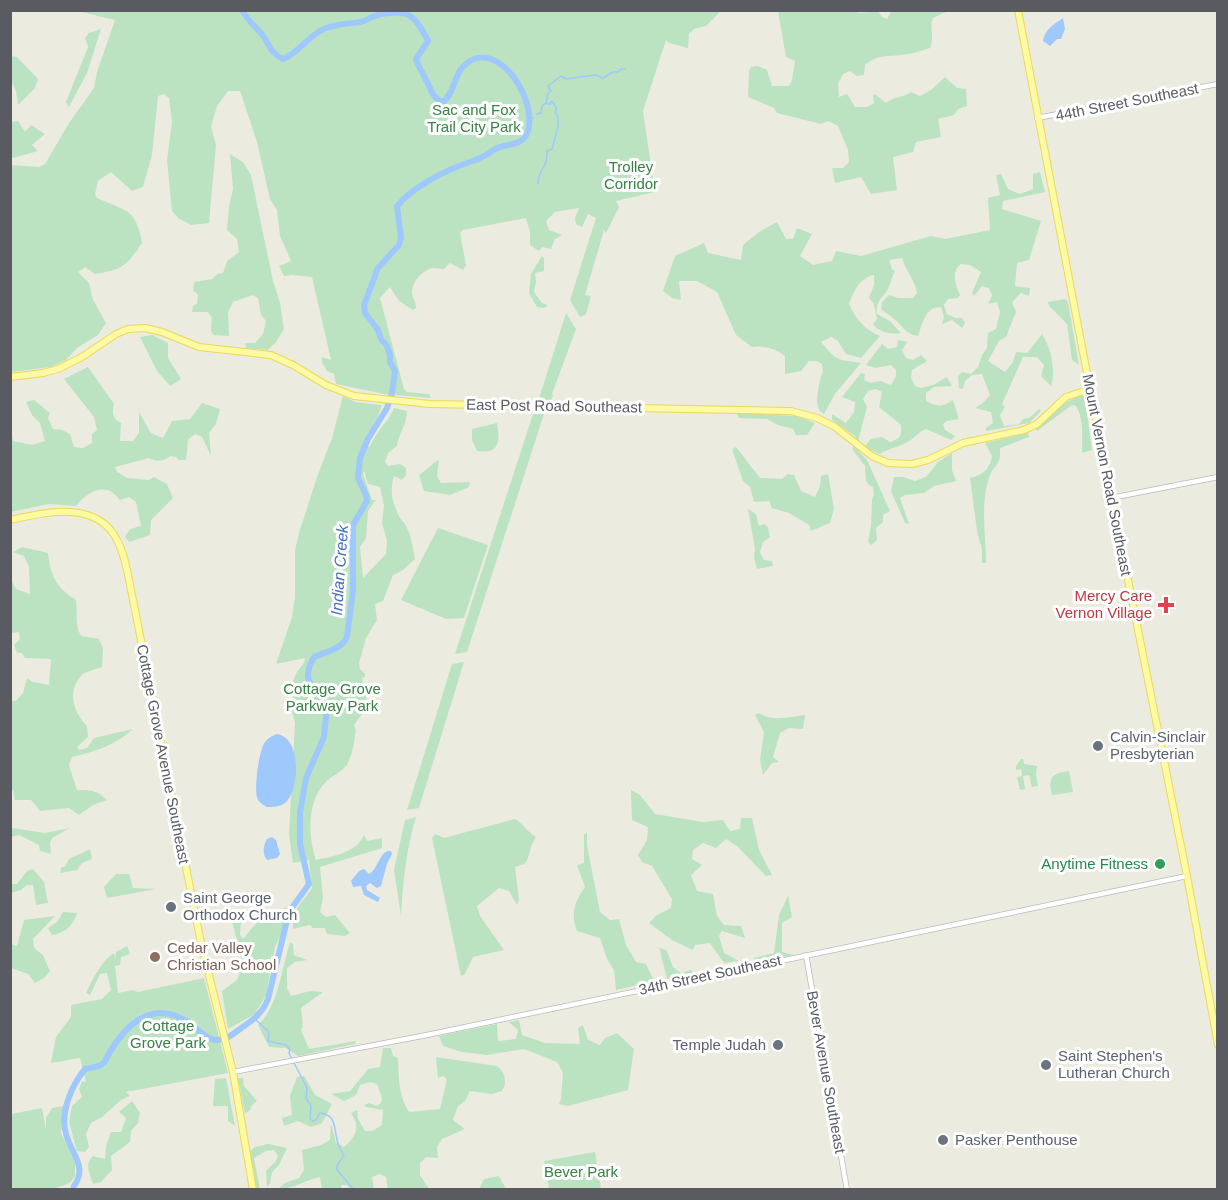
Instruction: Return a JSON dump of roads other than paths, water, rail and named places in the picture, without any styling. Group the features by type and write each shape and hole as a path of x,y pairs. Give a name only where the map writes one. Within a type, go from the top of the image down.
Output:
{"main road":[{"name":"Mount Vernon Road Southeast","path":"1018,10 1037,118 1187,876 1218,1045"},
{"name":"East Post Road Southeast","path":"10,377 58,369 82,358 116,334 145,328 162,332 199,347 271,356 293,365 340,392 372,398 430,404 785,410 818,418 846,435 872,456 888,463 903,464 928,460 963,444 1024,430 1038,424 1066,397 1090,389"},
{"name":"Cottage Grove Avenue Southeast","path":"10,520 48,512 62,511 82,514 105,525 114,535 120,547 133,599 192,900 233,1072 253,1190"}],"street":[{"name":"44th Street Southeast","path":"1037,118 1218,84"},
{"path":"1112,498 1218,477"},
{"name":"34th Street Southeast","path":"233,1072 449,1030 1187,876"},
{"name":"Bever Avenue Southeast","path":"806,955 847,1190"}],"water":[{"path":"1063,18 1065,29 1061,39 1057,39 1050,46 1043,41 1046,33"},
{"path":"277,734 291,745 295,755 295,778 290,797 285,803 267,807 257,797 258,769 265,742"},
{"path":"272,837 276,840 280,854 277,858 267,860 264,847 267,839"},
{"path":"387,851 391,851 392,854 381,886 377,888 370,883 366,886 367,890 380,898 378,902 364,895 361,886 353,887 351,881 359,871 364,869 369,874 372,872"}],"waterway":[{"name":"Indian Creek","path":"74,1186 78,1179 79,1166 68,1141 64,1117 71,1092 85,1069 104,1063 128,1028 149,1015 162,1013 175,1016 209,1038 219,1040 229,1037 253,1020 268,999 289,912 309,884 300,844 300,813 306,778 324,737 327,706 310,683 308,672 314,657 337,647 347,637 353,591 353,525 367,501 358,478 360,458 368,439 387,408 392,393 395,371 390,362 390,355 378,330 365,313 364,305 378,268 399,245 401,238 397,206 411,192 439,175 478,159 497,148 520,142 525,137 529,126 529,113 518,84 498,63 486,58 474,59 467,63 458,73 448,97 443,102 436,98 416,59 428,41 419,25 404,13 388,13 361,22 330,27 315,34 283,59 274,52 242,10"},
{"path":"537,114 541,113 542,106 546,103 548,93 551,91 548,86 561,76 566,79 595,75 603,78 625,69"},
{"path":"538,184 547,151 552,149 558,127 556,107 552,101 547,104"},
{"name":"Indian Creek","path":"529,116 533,118"},
{"path":"255,1019 269,1032 268,1041 286,1045 290,1050 289,1053 307,1088 306,1098 311,1106 310,1119 316,1120 320,1113 326,1114 333,1121 337,1141 344,1155 337,1170 354,1190"},
{"name":"Indian Creek","path":"68,1190 74,1186"}],"place":[{"name":"Mercy Care Vernon Village","path":"1166,605"},
{"name":"Calvin-Sinclair Presbyterian","path":"1098,746"},
{"name":"Anytime Fitness","path":"1160,864"},
{"name":"Saint George Orthodox Church","path":"171,907"},
{"name":"Cedar Valley Christian School","path":"155,957"},
{"name":"Temple Judah","path":"778,1045"},
{"name":"Saint Stephen's Lutheran Church","path":"1046,1065"},
{"name":"Pasker Penthouse","path":"943,1140"}],"park label":[{"name":"Sac and Fox Trail City Park","path":"474,118"},
{"name":"Trolley Corridor","path":"631,176"},
{"name":"Cottage Grove Parkway Park","path":"332,698"},
{"name":"Cottage Grove Park","path":"168,1034"},
{"name":"Bever Park","path":"581,1172"}]}
